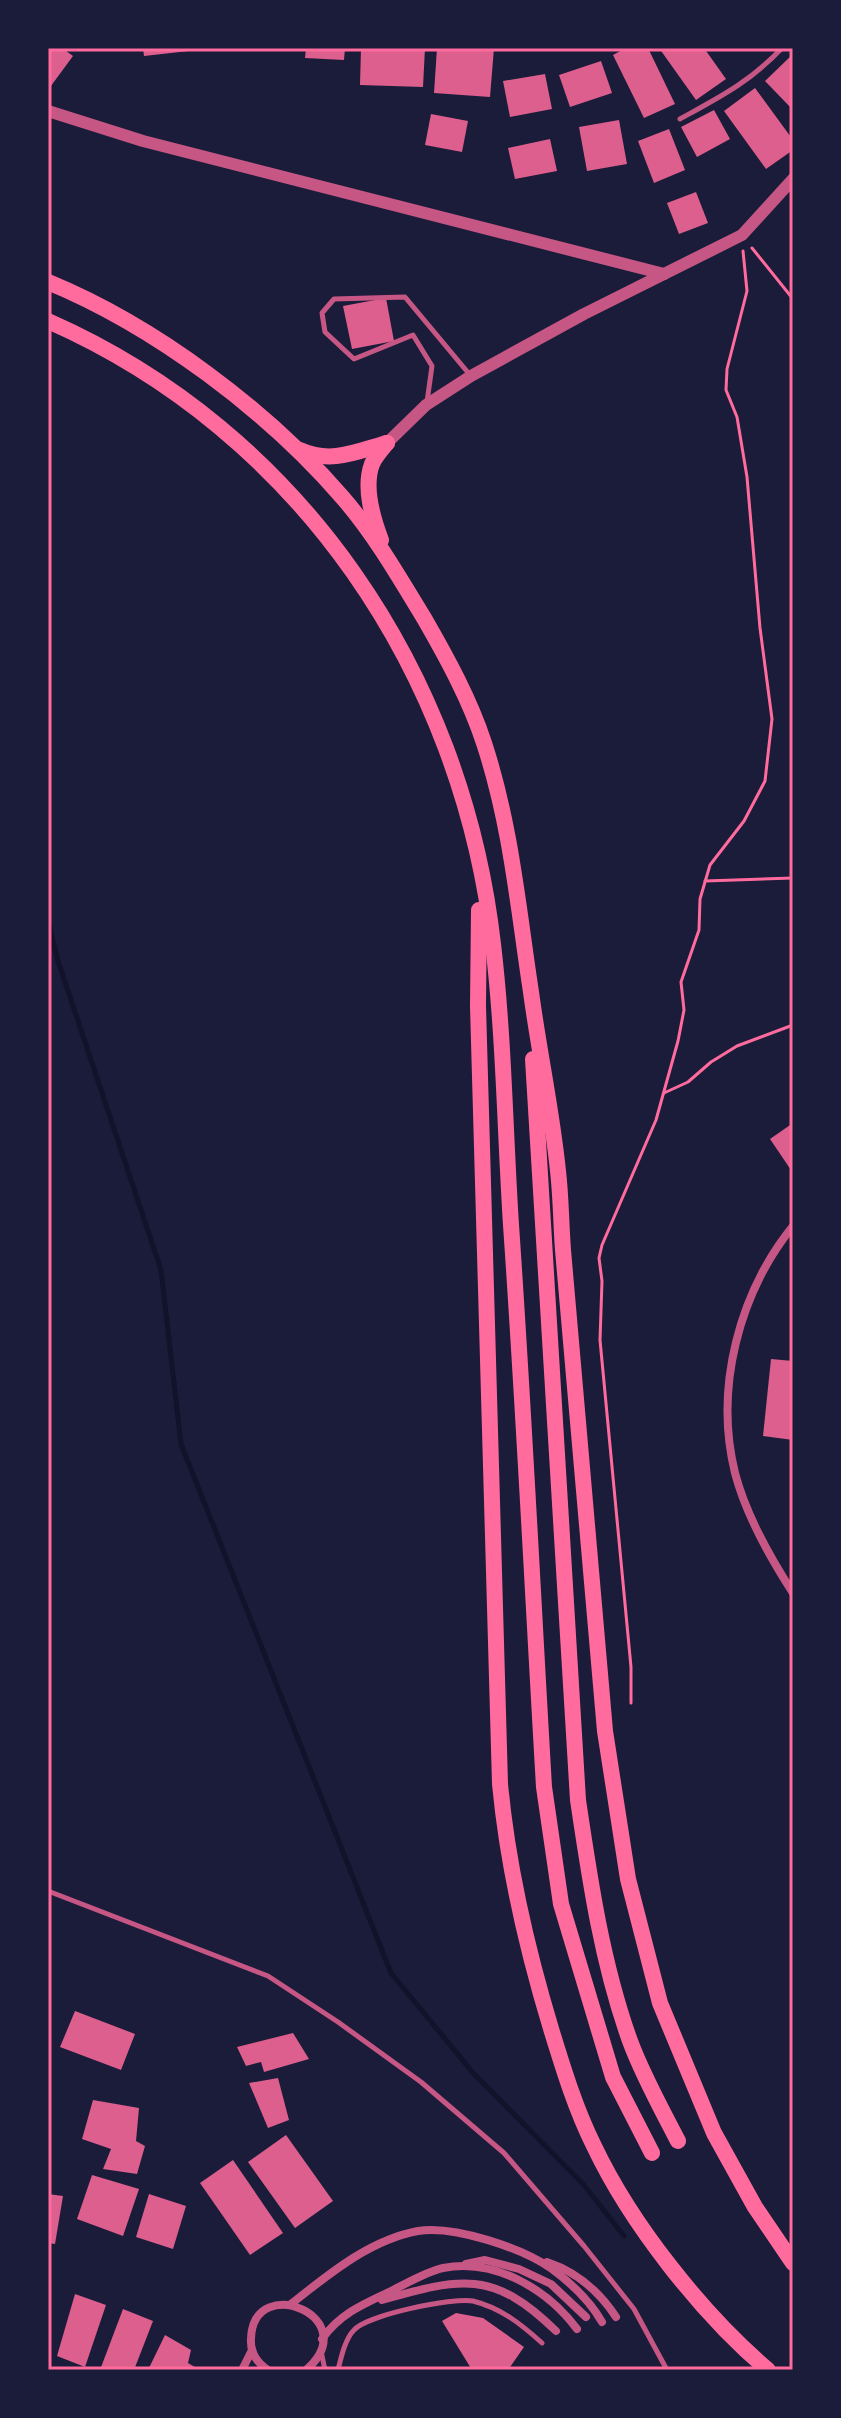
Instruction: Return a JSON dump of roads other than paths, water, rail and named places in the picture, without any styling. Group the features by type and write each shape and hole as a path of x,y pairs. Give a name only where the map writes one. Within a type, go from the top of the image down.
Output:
{"highway":[{"path":"48,282 156,339 263,419 344,498 388,557 448,659 484,741 506,823 521,905 530,990 558,1171 605,1731 628,1879 660,2003 714,2133 755,2207 793,2263"},
{"path":"48,321 135,366 192,404 241,444 286,489 357,576 389,625 437,726 466,805 493,942 502,1052 546,1801 561,1904 613,2077 652,2153"},
{"path":"295,448 316,458 343,455 387,443"},
{"path":"387,443 372,465 369,489 375,523 388,557"},
{"path":"466,805 478,896 478,1006 500,1784 511,1874 546,2012 594,2147 644,2228 670,2263 707,2310 768,2370"},
{"path":"530,990 578,1800 590,1883 610,1976 630,2041 649,2087 678,2141"}],"street":[{"path":"48,111 143,141 664,274"},
{"path":"387,443 426,405 471,376 584,314 742,235 793,179"},
{"path":"793,1226 770,1257 737,1335 729,1406 735,1471 744,1502 793,1593"},
{"path":"291,2304 352,2259 419,2231 461,2233 566,2269 602,2296 616,2317"},
{"path":"523,2254 550,2267 594,2308 602,2322"},
{"path":"322,2339 342,2316 358,2307 442,2268 485,2260 519,2269 551,2284 586,2317"},
{"path":"442,2268 469,2266 505,2273 536,2289 565,2313 577,2329"},
{"path":"358,2307 423,2288 460,2282 494,2288 518,2300 556,2331"},
{"path":"268,2370 252,2350 251,2332 259,2316 273,2306 291,2304 309,2311 315,2318 322,2339 321,2351 306,2370"},
{"path":"242,2370 252,2350"}],"lane":[{"path":"680,119 760,72 782,48"},
{"path":"426,405 432,366 413,335 354,359 325,332 322,313 334,299 405,297 471,376"},
{"path":"48,1891 268,1976 421,2082 504,2153 584,2246 634,2309 667,2370"},
{"path":"338,2370 353,2330 364,2322 436,2302 469,2300 479,2303 513,2317 542,2343"},
{"path":"321,2351 325,2370"}],"waterway":[{"path":"48,920 57,958 161,1270 181,1444 391,1973 474,2074 584,2185 624,2236"}]}
